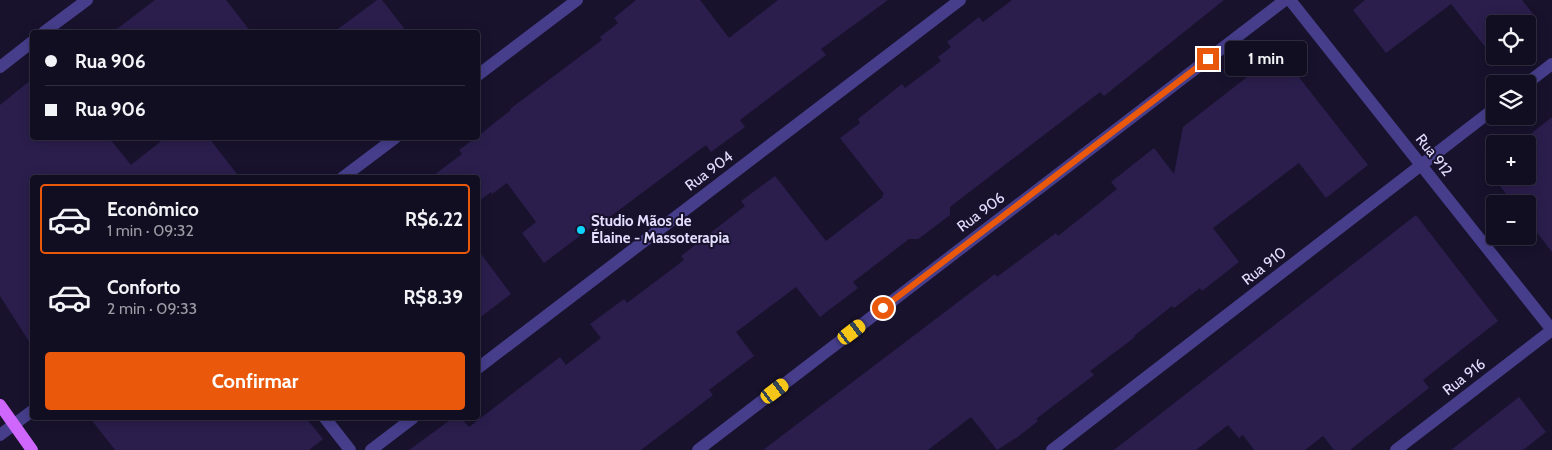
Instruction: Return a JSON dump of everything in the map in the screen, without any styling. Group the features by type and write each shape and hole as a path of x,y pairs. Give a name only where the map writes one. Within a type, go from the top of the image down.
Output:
{"main road":[{"path":"0,405 32,450"}],"street":[{"path":"47,30 87,0"},
{"path":"480,73 577,0"},
{"name":"Rua 904","path":"480,366 960,0"},
{"name":"Rua 906","path":"698,450 1285,0"},
{"name":"Rua 912","path":"1290,0 1552,330"},
{"path":"0,66 30,44"},
{"path":"1536,76 1552,64"},
{"name":"Rua 910","path":"1052,450 1486,115"},
{"path":"346,175 392,140"},
{"name":"Rua 916","path":"1396,450 1552,330"},
{"path":"0,435 30,413"},
{"path":"327,420 350,450"},
{"path":"371,450 410,420"}],"building":[{"path":"155,0 226,0 249,30 116,30"},
{"path":"377,0 382,0 405,30 337,30"},
{"path":"636,0 700,0 729,38 778,0 888,0 821,49 826,55 740,120 745,127 711,152 706,145 607,219 605,217 544,263 522,233 536,222 507,183 480,200 480,175 434,175 462,154 459,150 472,140 480,140 480,134 510,109 602,40 600,37 618,23 614,18"},
{"path":"1012,0 1224,0 1104,96 1100,92 950,207 950,215 929,231 918,239 909,239 853,282 858,288 820,317 796,287 736,332 754,356 709,390 713,395 641,450 409,450 450,420 463,420 469,427 560,357 566,365 601,338 590,324 624,299 627,303 684,260 681,256 745,206 741,201 775,176 826,241 883,197 884,194 840,138 860,123 858,119 902,84 905,88 941,61 938,57 951,47 947,42 979,17 983,22"},
{"path":"1365,0 1522,0 1533,14 1486,15 1486,48 1451,4 1386,53 1353,10"},
{"path":"1279,52 1368,165 1326,198 1299,163 1213,228 1239,262 1202,291 1200,288 1174,308 1172,306 1134,336 1090,371 1094,375 1036,419 1038,421 1019,436 997,450 971,417 928,450 763,450 995,274 997,277 1056,233 1058,236 1117,189 1111,182 1154,148 1174,174 1183,127"},
{"path":"30,81 30,140 111,140 131,165 162,140 211,140 238,175 30,175 30,343 0,296 0,105"},
{"path":"1552,117 1552,252 1536,231 1536,195 1507,195 1499,185 1536,185 1536,135 1529,135"},
{"path":"1416,215 1498,321 1423,380 1429,388 1350,450 1334,450 1323,436 1305,450 1254,450 1243,435 1239,438 1228,425 1196,450 1114,450"},
{"path":"480,253 511,294 480,317"},
{"path":"1519,397 1546,432 1523,450 1451,450"},
{"path":"92,420 308,420 323,439 309,450 115,450"}],"place":[{"name":"Studio Mãos de Élaine - Massoterapia","path":"581,230"}],"route":[{"path":"883,308 1208,59"}]}
